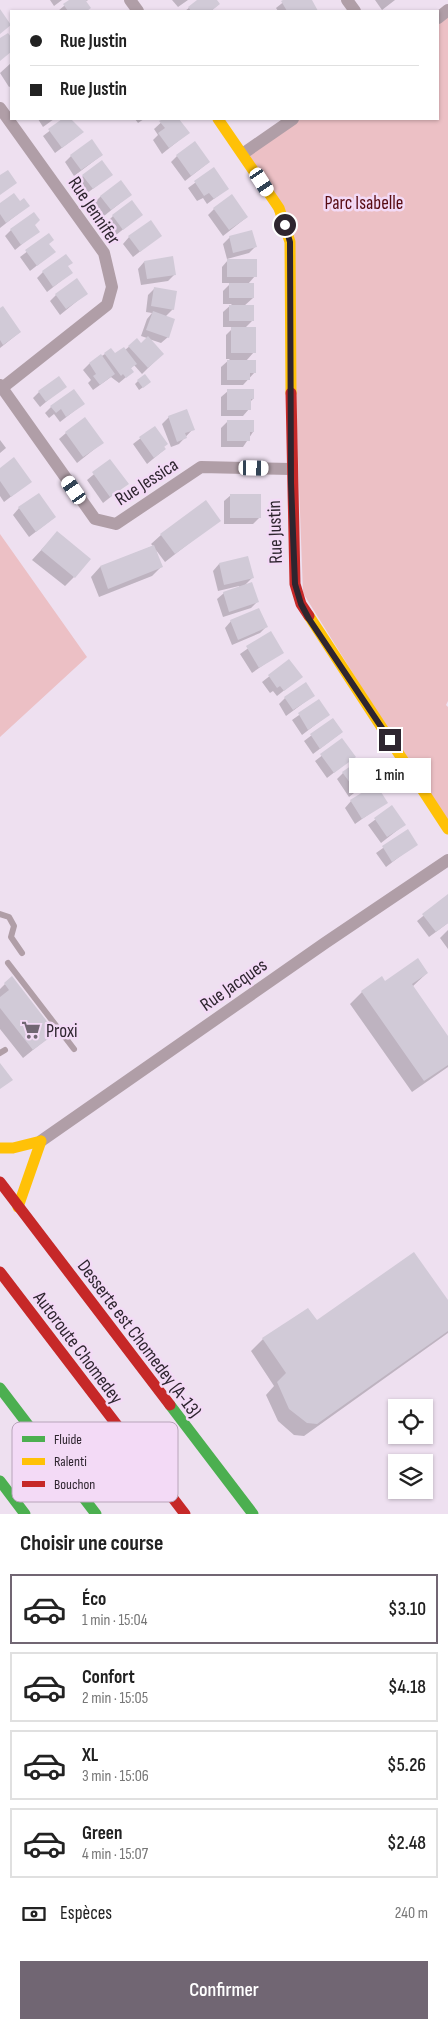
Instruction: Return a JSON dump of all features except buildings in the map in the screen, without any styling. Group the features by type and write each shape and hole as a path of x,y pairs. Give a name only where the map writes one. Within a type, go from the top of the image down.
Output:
{"main road":[{"name":"Rue Justin","path":"219,120 244,153 279,208 290,242 291,469 295,584 301,604 448,829"},
{"path":"0,1148 13,1148 41,1141"},
{"path":"18,1207 30,1166 41,1141"},
{"name":"Desserte est Chomedey (A-13)","path":"0,1182 253,1514"},
{"name":"Autoroute Chomedey","path":"0,1272 115,1422"},
{"path":"0,1388 26,1422"},
{"path":"0,1482 12,1497"},
{"path":"178,1498 192,1514"},
{"path":"16,1502 25,1514"},
{"path":"86,1502 94,1512"},
{"name":"Autoroute Chomedey","path":"176,1502 185,1514"}],"street":[{"name":"Rue Jennifer","path":"0,108 104,253 112,287 107,306 1,387"},
{"path":"244,153 292,120"},
{"name":"Rue Jessica","path":"1,387 95,519 116,524 200,467 291,469"},
{"name":"Rue Jacques","path":"41,1141 324,943 448,860"}],"lane":[{"path":"0,914 9,917 14,926 11,937 22,953"},
{"path":"8,963 74,1049"}],"green space":[{"name":"Parc Isabelle","path":"448,10 448,701 446,705 448,707 448,826 303,593 290,242 244,153 292,120 439,120 439,17"},
{"path":"0,534 87,657 0,737"}],"traffic: fast":[{"path":"0,1388 26,1422"},
{"path":"170,1405 253,1514"},
{"path":"0,1481 12,1497"},
{"path":"16,1502 25,1514"},
{"path":"87,1502 96,1514"}],"traffic: slow":[{"path":"219,120 279,208 290,242 291,393"},
{"path":"309,616 448,829"},
{"path":"0,1148 13,1148 41,1141"},
{"path":"18,1207 41,1141"}],"traffic: jam":[{"path":"291,393 295,584 301,604 309,616"},
{"path":"0,1182 170,1405"},
{"path":"0,1272 115,1422"},
{"path":"176,1502 185,1514"}],"place":[{"name":"Proxi","path":"31,1030"}],"route":[{"path":"285,225 290,242 291,483 295,584 301,604 309,619 390,740"}]}
